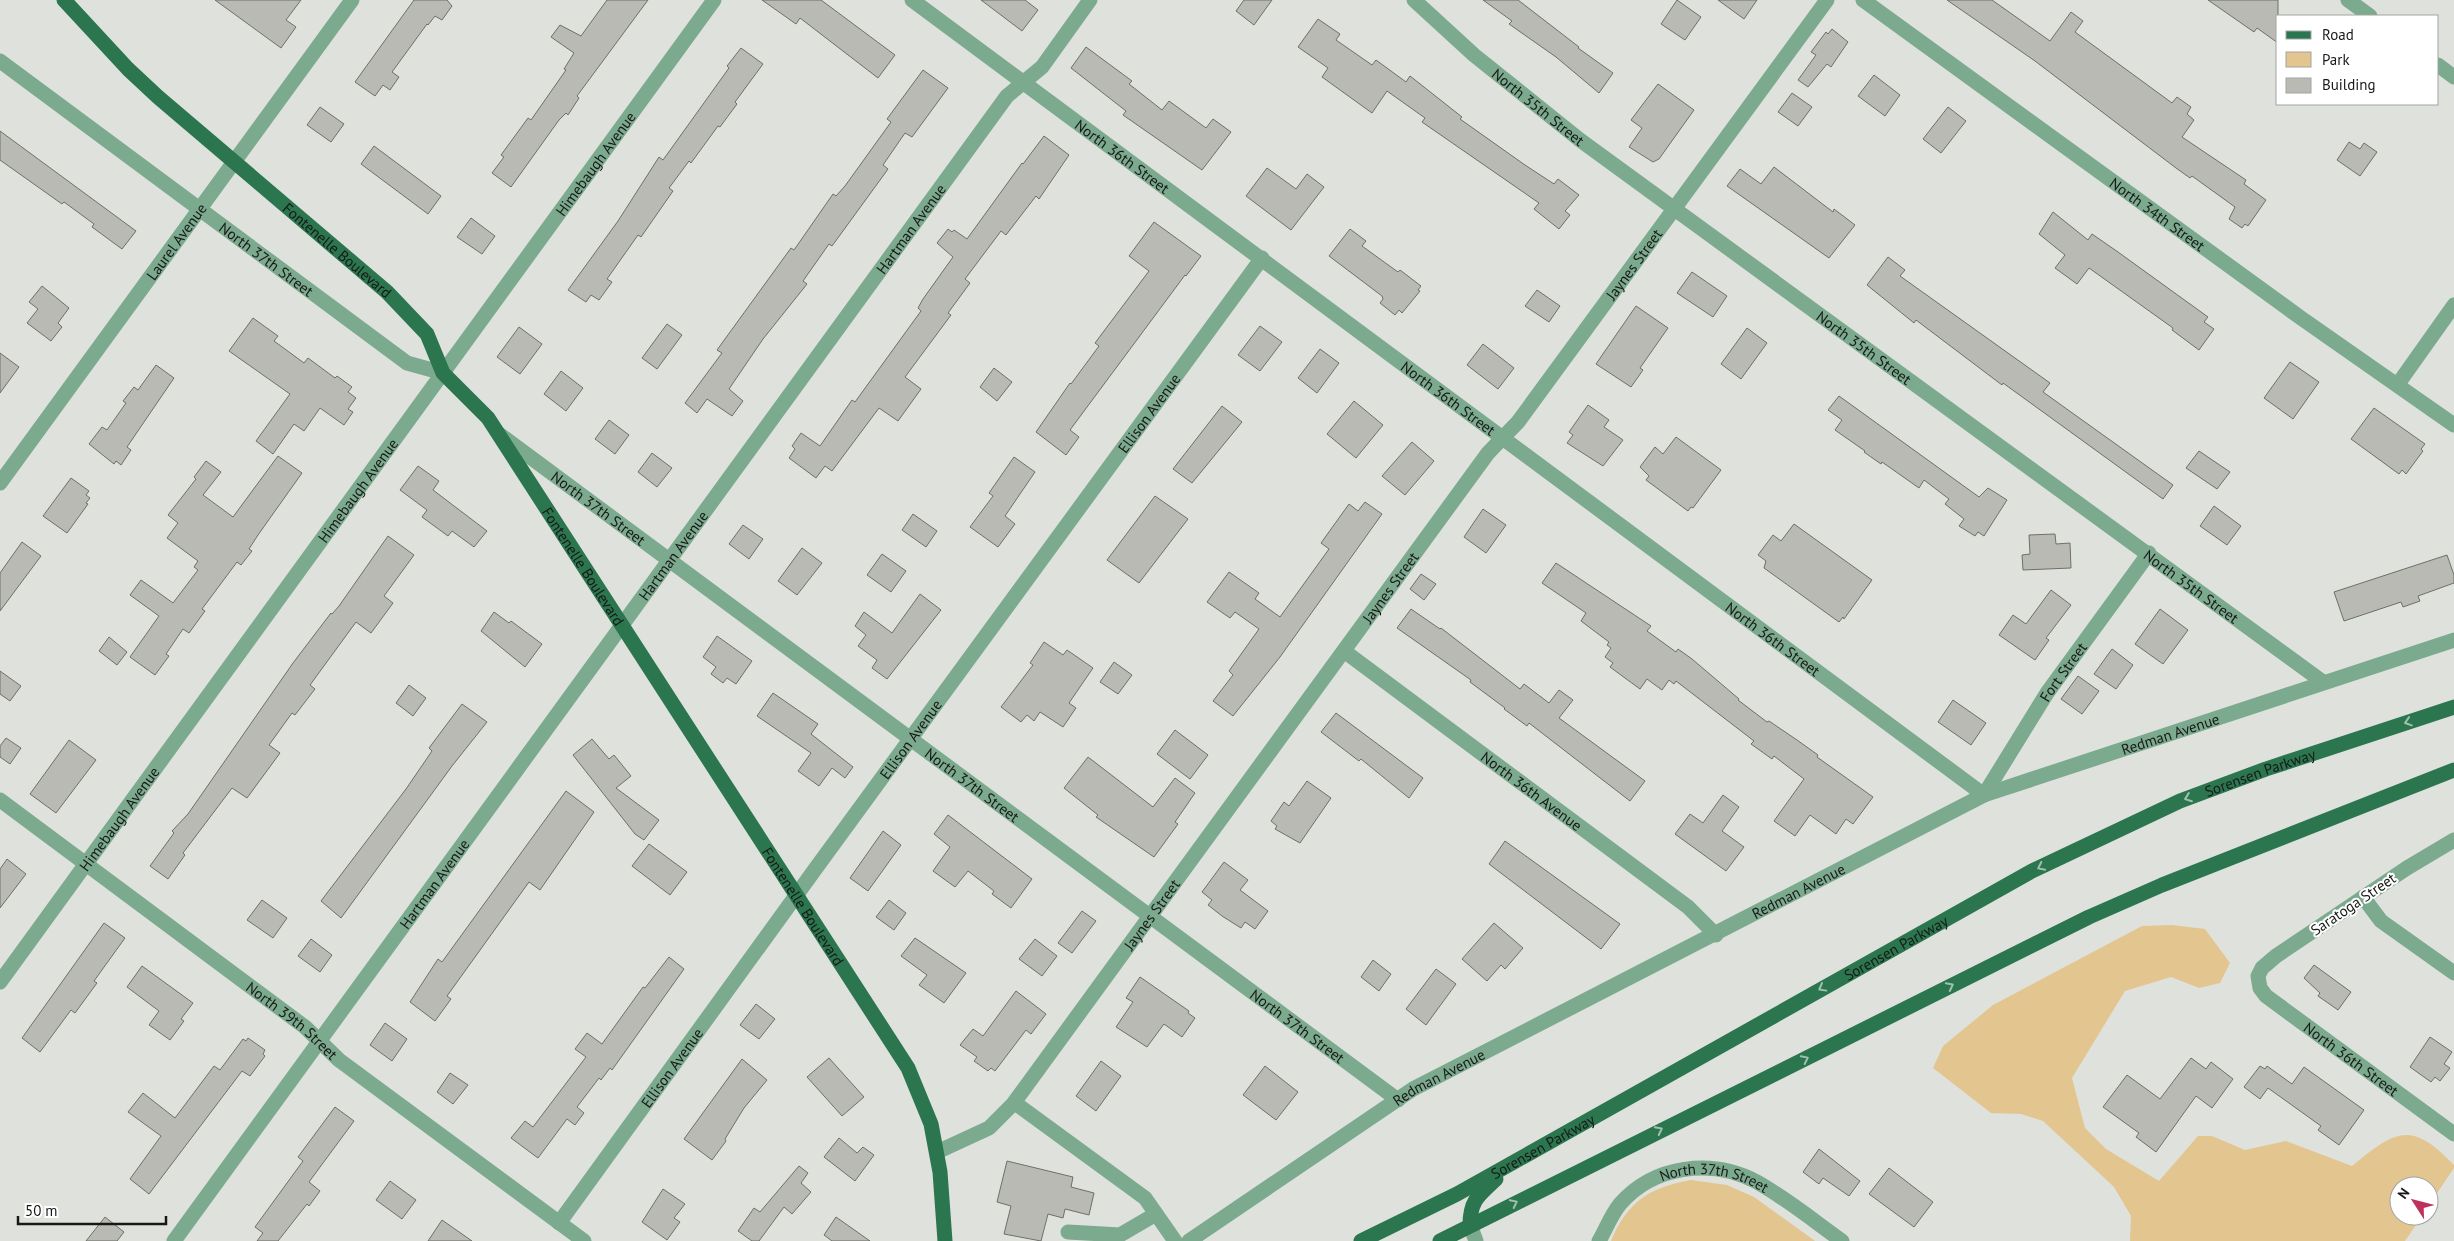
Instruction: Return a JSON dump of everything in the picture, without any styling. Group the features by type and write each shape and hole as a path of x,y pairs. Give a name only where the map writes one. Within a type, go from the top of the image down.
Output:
{"main road":[{"name":"Fontenelle Boulevard","path":"64,0 152,92 387,292 428,334 443,373 488,418 908,1068 931,1124 937,1152 945,1241"},
{"name":"Sorensen Parkway","path":"1361,1241 1457,1194 2032,871 2188,798 2266,769 2454,707"},
{"path":"1440,1241 2089,917 2162,885 2454,770"},
{"path":"1470,1225 1470,1209 1474,1200 1510,1164"}],"street":[{"name":"Laurel Avenue","path":"0,483 352,0"},
{"name":"Himebaugh Avenue","path":"0,982 714,0"},
{"name":"North 36th Street","path":"912,0 1984,795"},
{"name":"Hartman Avenue","path":"174,1241 1007,96 1042,67 1090,0"},
{"name":"North 35th Street","path":"1414,0 1522,94 1674,209 2149,553 2323,682"},
{"name":"Jaynes Street","path":"937,1152 989,1128 1015,1103 1488,452 1518,422 1827,0"},
{"name":"North 34th Street","path":"1863,0 2302,318 2454,425"},
{"path":"2348,0 2369,15"},
{"name":"North 37th Street","path":"0,61 407,363 443,373"},
{"path":"2439,66 2454,77"},
{"name":"Ellison Avenue","path":"560,1223 796,895 1262,258"},
{"path":"2398,384 2454,305"},
{"name":"North 37th Street","path":"498,433 1398,1100"},
{"name":"Fort Street","path":"1984,795 2046,693 2149,553"},
{"name":"Redman Avenue","path":"1189,1241 1414,1090 1984,795 2454,640"},
{"name":"North 36th Avenue","path":"1344,651 1688,907 1716,935"},
{"name":"North 39th Street","path":"0,800 305,1027 339,1060 584,1241"},
{"name":"Saratoga Street","path":"2258,976 2262,968 2276,956 2363,897 2454,840"},
{"path":"2363,897 2381,921 2454,973"},
{"name":"North 36th Street","path":"2258,976 2260,988 2266,996 2454,1134"},
{"path":"1015,1103 1145,1198 1174,1241"},
{"name":"North 37th Street","path":"1599,1241 1613,1213 1636,1189 1670,1172 1693,1168 1714,1168 1756,1182 1782,1198 1842,1241"},
{"path":"1068,1232 1120,1234 1156,1214"},
{"path":"1470,1225 1476,1241"}],"green space":[{"path":"2172,925 2205,929 2230,963 2220,983 2199,988 2171,977 2125,991 2072,1078 2085,1128 2106,1149 2159,1181 2198,1136 2212,1136 2245,1150 2286,1141 2352,1166 2380,1144 2392,1138 2403,1135 2414,1136 2426,1141 2439,1151 2454,1165 2454,1168 2439,1190 2439,1176 2389,1176 2389,1226 2415,1226 2405,1241 2130,1241 2131,1216 2114,1187 2043,1121 2021,1114 1991,1113 1933,1068 1943,1046 1993,1005 2142,926"},
{"path":"1691,1180 1727,1185 1754,1197 1815,1241 1611,1241 1624,1216 1642,1198 1663,1187"}],"building":[{"path":"215,0 301,0 286,20 296,27 281,48"},
{"path":"414,0 447,0 452,6 442,20 435,16 427,24 392,72 399,77 390,90 383,85 375,96 355,82"},
{"path":"607,0 648,0 577,96 579,98 568,115 566,113 559,120 511,187 492,173 504,157 501,155 528,118 531,120 566,70 564,69 574,53 551,37 560,25 581,36"},
{"path":"762,0 821,0 895,55 878,78 800,18 796,24"},
{"path":"981,0 1025,0 1038,10 1022,31"},
{"path":"1244,0 1272,0 1254,25 1236,11"},
{"path":"1483,0 1518,0 1578,48 1613,73 1599,93 1556,57 1509,24 1512,21"},
{"path":"1677,0 1701,17 1685,40 1661,24"},
{"path":"1718,0 1757,0 1744,19"},
{"path":"1947,0 1992,0 2050,41 2071,12 2083,21 2075,32 2172,103 2177,97 2191,107 2187,114 2194,120 2182,137 2246,180 2244,184 2266,200 2248,226 2245,224 2242,228 2229,219 2235,207 2192,176 2190,178 2176,168 2035,61"},
{"path":"2208,0 2278,0 2276,42 2257,28 2254,32"},
{"path":"1318,19 1340,34 1336,40 1372,65 1376,60 1406,82 1410,76 1462,117 1460,119 1525,165 1554,184 1558,179 1579,195 1565,211 1570,215 1559,229 1534,209 1539,203 1422,122 1425,118 1387,91 1372,113 1322,77 1328,68 1298,47"},
{"path":"1832,29 1848,42 1831,67 1827,64 1808,87 1798,80 1816,55 1811,52 1826,32 1828,34"},
{"path":"1086,47 1132,81 1129,84 1162,110 1169,101 1206,128 1213,119 1231,132 1202,170 1123,115 1126,111 1071,68"},
{"path":"741,48 763,64 735,102 737,104 720,127 718,126 691,163 689,161 669,188 673,191 641,237 638,235 607,279 612,282 599,300 591,295 586,302 568,290 618,221 659,157 663,160 729,68 727,66"},
{"path":"923,70 948,88 912,137 905,133 883,165 888,169 832,246 829,244 803,281 807,284 763,339 729,389 743,401 732,416 707,399 697,413 685,403 722,353 717,350 791,248 794,250 833,194 836,196 845,186 891,122 887,119"},
{"path":"1874,75 1900,95 1885,116 1858,96"},
{"path":"1658,84 1694,110 1659,159 1653,162 1629,147 1642,128 1631,120"},
{"path":"1792,93 1812,107 1798,126 1778,112"},
{"path":"320,107 344,124 331,142 307,125"},
{"path":"1948,107 1966,121 1941,153 1923,139"},
{"path":"0,131 136,231 122,249 92,227 94,224 64,202 62,204 0,160"},
{"path":"1044,136 1069,155 1039,199 1036,196 1006,235 1001,231 965,279 970,283 948,313 951,315 905,377 921,389 898,421 879,408 832,471 825,466 816,478 789,458 795,449 792,446 801,433 820,446 852,400 855,402 921,311 918,308 923,299 953,257 937,243 948,229 952,232 954,230 967,239"},
{"path":"2349,142 2360,149 2364,143 2377,152 2360,176 2337,160"},
{"path":"374,146 441,196 428,214 361,164"},
{"path":"1774,167 1833,212 1834,209 1855,225 1829,258 1727,186 1740,169 1761,184"},
{"path":"1267,168 1296,189 1307,174 1324,187 1291,230 1246,196"},
{"path":"2053,212 2088,240 2092,234 2208,317 2204,322 2214,329 2199,350 2172,330 2173,328 2089,268 2077,284 2055,268 2065,255 2039,234"},
{"path":"471,218 495,236 482,254 457,237"},
{"path":"1154,222 1201,256 1070,430 1079,437 1066,455 1036,432 1070,383 1099,346 1095,343 1149,271 1129,256"},
{"path":"1350,229 1366,241 1362,246 1421,286 1418,290 1420,291 1402,313 1399,310 1395,315 1380,303 1383,299 1382,296 1329,256"},
{"path":"1888,257 1905,270 1900,276 2050,383 2043,392 2173,485 2163,499 2003,383 2002,385 1916,320 1914,323 1867,285"},
{"path":"1692,272 1727,296 1713,317 1677,293"},
{"path":"42,286 69,308 58,323 62,327 51,341 27,323 38,309 29,302"},
{"path":"1537,290 1560,306 1549,322 1525,306"},
{"path":"1636,306 1668,328 1640,368 1643,370 1631,387 1596,364"},
{"path":"253,318 278,336 274,341 304,363 308,358 335,378 337,376 352,387 348,392 356,398 348,409 353,412 344,425 320,408 304,431 294,424 273,454 256,441 290,394 229,351"},
{"path":"667,324 682,335 657,369 642,358"},
{"path":"1260,326 1282,342 1260,371 1238,355"},
{"path":"519,327 542,344 520,374 497,357"},
{"path":"1747,328 1767,343 1741,379 1721,364"},
{"path":"1483,344 1514,368 1498,389 1467,365"},
{"path":"1320,349 1339,363 1317,393 1298,378"},
{"path":"0,353 19,367 0,393"},
{"path":"2290,362 2319,382 2293,419 2264,398"},
{"path":"156,365 174,378 127,447 131,450 121,465 116,461 114,464 89,444 102,427 107,430 126,403 123,401 134,387 138,390"},
{"path":"994,368 1012,382 997,401 980,387"},
{"path":"561,371 583,388 566,411 544,394"},
{"path":"1839,396 1979,497 1988,488 2007,500 1984,536 1978,532 1975,536 1959,526 1964,519 1945,504 1949,499 1924,480 1919,488 1882,462 1881,464 1835,430 1842,420 1828,410"},
{"path":"1354,401 1383,425 1356,458 1327,434"},
{"path":"1588,405 1609,420 1604,427 1623,440 1603,466 1567,443 1573,435 1569,432"},
{"path":"1222,406 1242,422 1192,483 1173,469"},
{"path":"2374,408 2425,444 2421,449 2423,451 2406,474 2402,470 2399,474 2351,439"},
{"path":"609,420 629,435 615,454 595,439"},
{"path":"1676,437 1721,470 1693,508 1691,507 1688,511 1646,480 1649,476 1640,467 1655,447 1663,454"},
{"path":"1412,442 1434,461 1405,495 1382,476"},
{"path":"2199,451 2230,472 2217,489 2186,468"},
{"path":"652,453 672,468 657,487 638,472"},
{"path":"278,456 302,473 249,549 252,551 241,565 237,562 202,609 205,611 189,633 183,629 166,654 169,656 155,675 130,657 159,616 130,595 141,580 173,603 198,570 194,567 198,561 167,538 178,523 168,515 196,479 194,477 206,461 221,472 203,495 233,517"},
{"path":"1014,457 1035,472 1005,516 1015,524 998,547 970,527 993,496 989,493"},
{"path":"418,466 439,481 433,490 487,531 474,547 452,531 448,536 422,517 427,510 400,490"},
{"path":"71,478 89,491 86,495 90,498 86,503 88,504 67,533 43,516"},
{"path":"1155,496 1188,519 1139,583 1107,560"},
{"path":"1365,502 1382,514 1280,657 1233,716 1213,701 1233,675 1229,671 1259,629 1235,612 1230,618 1207,602 1229,572 1259,593 1255,599 1280,617 1329,549 1321,543 1349,504 1358,511"},
{"path":"2214,506 2241,526 2227,545 2200,526"},
{"path":"1483,509 1506,525 1486,553 1464,537"},
{"path":"913,514 937,531 926,547 902,530"},
{"path":"1794,524 1872,580 1844,619 1843,617 1839,622 1764,568 1766,561 1758,555 1773,535 1781,541"},
{"path":"743,525 763,539 749,559 729,544"},
{"path":"2055,534 2056,544 2070,543 2071,568 2023,570 2022,555 2030,554 2029,535"},
{"path":"388,536 414,555 384,596 393,603 371,633 356,622 310,685 315,689 295,715 292,713 269,745 280,753 247,798 232,788 183,853 185,855 168,879 150,866 174,833 172,831 188,814 293,663 331,613 339,606"},
{"path":"22,542 41,556 0,611 0,573"},
{"path":"802,548 822,563 797,595 778,581"},
{"path":"882,554 906,571 891,592 867,575"},
{"path":"2447,555 2454,575 2454,583 2418,596 2420,601 2403,607 2401,602 2344,621 2334,592"},
{"path":"1556,563 1651,626 1647,631 1676,652 1678,649 1692,659 1738,700 1767,722 1769,721 1818,755 1817,757 1873,797 1853,824 1846,819 1836,834 1810,815 1795,836 1774,821 1804,779 1774,756 1772,759 1751,744 1754,741 1676,681 1674,684 1669,680 1662,690 1647,679 1640,689 1610,667 1613,663 1605,657 1611,648 1607,645 1609,642 1581,621 1586,613 1542,583"},
{"path":"1421,574 1436,584 1424,600 1410,589"},
{"path":"2051,590 2071,605 2046,638 2049,640 2035,660 1999,635 2013,615 2026,624"},
{"path":"920,594 941,610 887,679 872,668 877,660 858,646 866,635 855,626 864,612 892,633"},
{"path":"1411,609 1441,628 1520,689 1524,684 1549,703 1559,690 1573,700 1559,718 1645,781 1630,801 1529,723 1527,726 1470,682 1471,680 1397,628"},
{"path":"2160,609 2188,630 2163,664 2135,644"},
{"path":"494,612 509,623 511,621 542,644 525,667 481,631"},
{"path":"717,636 752,661 736,684 727,678 723,683 711,674 716,667 703,657"},
{"path":"109,637 127,652 117,665 99,651"},
{"path":"1044,642 1063,655 1067,650 1093,668 1069,703 1076,708 1063,727 1040,712 1034,721 1027,715 1021,722 1001,707 1033,665 1030,663"},
{"path":"2112,649 2133,665 2116,689 2094,674"},
{"path":"1114,662 1132,675 1118,694 1100,682"},
{"path":"0,671 21,686 10,701 0,694"},
{"path":"2078,676 2099,691 2082,714 2061,699"},
{"path":"409,685 426,698 413,716 396,703"},
{"path":"773,693 818,724 811,734 853,767 845,778 832,768 819,786 798,771 811,753 757,716"},
{"path":"1953,700 1986,723 1971,745 1938,722"},
{"path":"462,704 487,722 452,766 341,918 321,901 406,789 432,751 429,748"},
{"path":"1336,713 1423,778 1409,798 1361,759 1359,761 1321,732"},
{"path":"1175,730 1208,755 1190,779 1157,754"},
{"path":"6,738 21,748 10,764 0,757 0,746"},
{"path":"592,739 609,759 614,755 631,776 616,788 659,820 644,840 635,834 573,755"},
{"path":"69,740 96,760 56,813 30,794"},
{"path":"1088,757 1153,807 1175,778 1195,793 1175,822 1178,824 1154,857 1096,817 1098,815 1064,788"},
{"path":"1307,781 1331,798 1300,843 1275,829 1277,826 1271,821 1284,802 1289,806"},
{"path":"566,791 594,812 540,890 529,882 447,996 451,999 435,1021 410,1002 438,959 442,962"},
{"path":"1723,795 1739,807 1722,831 1744,847 1726,871 1675,834 1690,814 1703,823"},
{"path":"948,815 1032,879 1011,908 992,894 994,891 968,871 955,887 933,871 950,847 934,834"},
{"path":"883,831 901,845 868,891 850,878"},
{"path":"1505,841 1620,924 1601,949 1489,864"},
{"path":"649,844 687,872 670,895 632,866"},
{"path":"7,859 26,874 0,908 0,869"},
{"path":"1224,862 1248,880 1240,890 1268,911 1255,929 1245,922 1241,928 1208,905 1212,900 1202,892"},
{"path":"262,900 287,918 273,938 247,920"},
{"path":"889,900 906,913 894,930 876,917"},
{"path":"1082,911 1096,921 1072,953 1058,943"},
{"path":"104,923 125,938 94,981 97,983 75,1013 71,1010 40,1052 22,1038"},
{"path":"1494,923 1523,948 1505,969 1501,965 1487,981 1462,959"},
{"path":"915,938 966,973 944,1003 919,985 927,975 901,956"},
{"path":"311,939 332,955 320,972 298,956"},
{"path":"1035,939 1057,956 1042,976 1019,959"},
{"path":"669,957 684,969 612,1070 610,1068 601,1080 599,1078 577,1107 584,1113 575,1125 567,1119 538,1158 511,1138 525,1121 533,1127 586,1057 575,1049 587,1033 602,1044 643,987 645,988"},
{"path":"1373,960 1391,974 1379,991 1361,977"},
{"path":"2314,965 2351,992 2338,1010 2318,996 2320,993 2304,978"},
{"path":"142,966 193,1003 181,1019 184,1021 170,1040 149,1025 159,1011 127,987"},
{"path":"1436,969 1456,984 1426,1025 1406,1009"},
{"path":"1140,977 1189,1011 1188,1013 1195,1018 1182,1037 1164,1024 1147,1047 1116,1027 1133,1002 1126,998"},
{"path":"1016,991 1046,1014 1031,1034 1026,1030 995,1071 991,1068 988,1071 974,1061 977,1057 960,1045 973,1029 983,1036"},
{"path":"756,1004 775,1019 759,1039 740,1025"},
{"path":"385,1023 407,1039 392,1061 370,1045"},
{"path":"2430,1037 2452,1052 2444,1064 2450,1068 2440,1081 2435,1077 2431,1082 2410,1067"},
{"path":"248,1038 265,1050 263,1054 265,1056 250,1076 242,1071 149,1194 130,1179 161,1136 128,1112 143,1093 175,1118 214,1066 220,1070 243,1039 246,1041"},
{"path":"829,1058 864,1097 842,1116 807,1077"},
{"path":"2191,1058 2206,1069 2211,1062 2233,1079 2212,1108 2196,1096 2156,1152 2136,1137 2139,1133 2103,1107 2127,1075 2160,1099"},
{"path":"742,1059 767,1080 744,1108 725,1139 726,1141 712,1160 684,1139"},
{"path":"1101,1061 1121,1076 1096,1111 1076,1096"},
{"path":"1265,1066 1298,1092 1276,1120 1243,1095"},
{"path":"2260,1066 2265,1069 2267,1066 2292,1084 2304,1067 2364,1110 2339,1145 2318,1130 2321,1126 2268,1088 2260,1099 2244,1087"},
{"path":"450,1073 468,1085 453,1104 437,1092"},
{"path":"335,1107 354,1121 309,1182 320,1191 309,1206 307,1204 278,1241 257,1241 263,1233 255,1227 303,1161 298,1157"},
{"path":"839,1138 857,1153 863,1147 874,1155 855,1181 824,1157"},
{"path":"1819,1149 1860,1181 1849,1196 1823,1178 1819,1184 1803,1172"},
{"path":"1007,1161 1073,1177 1071,1187 1094,1193 1089,1215 1065,1209 1063,1218 1048,1214 1041,1241 1004,1234 1011,1206 997,1202"},
{"path":"799,1166 808,1173 801,1183 811,1192 792,1214 784,1207 759,1241 752,1241 738,1231 754,1208 760,1212"},
{"path":"1889,1168 1933,1202 1914,1227 1869,1194"},
{"path":"390,1181 416,1200 402,1219 376,1200"},
{"path":"663,1189 685,1204 674,1218 680,1222 667,1240 642,1222"},
{"path":"105,1217 124,1232 117,1241 86,1241"},
{"path":"836,1217 870,1241 832,1241 824,1235"},
{"path":"442,1220 472,1241 428,1241"}]}
